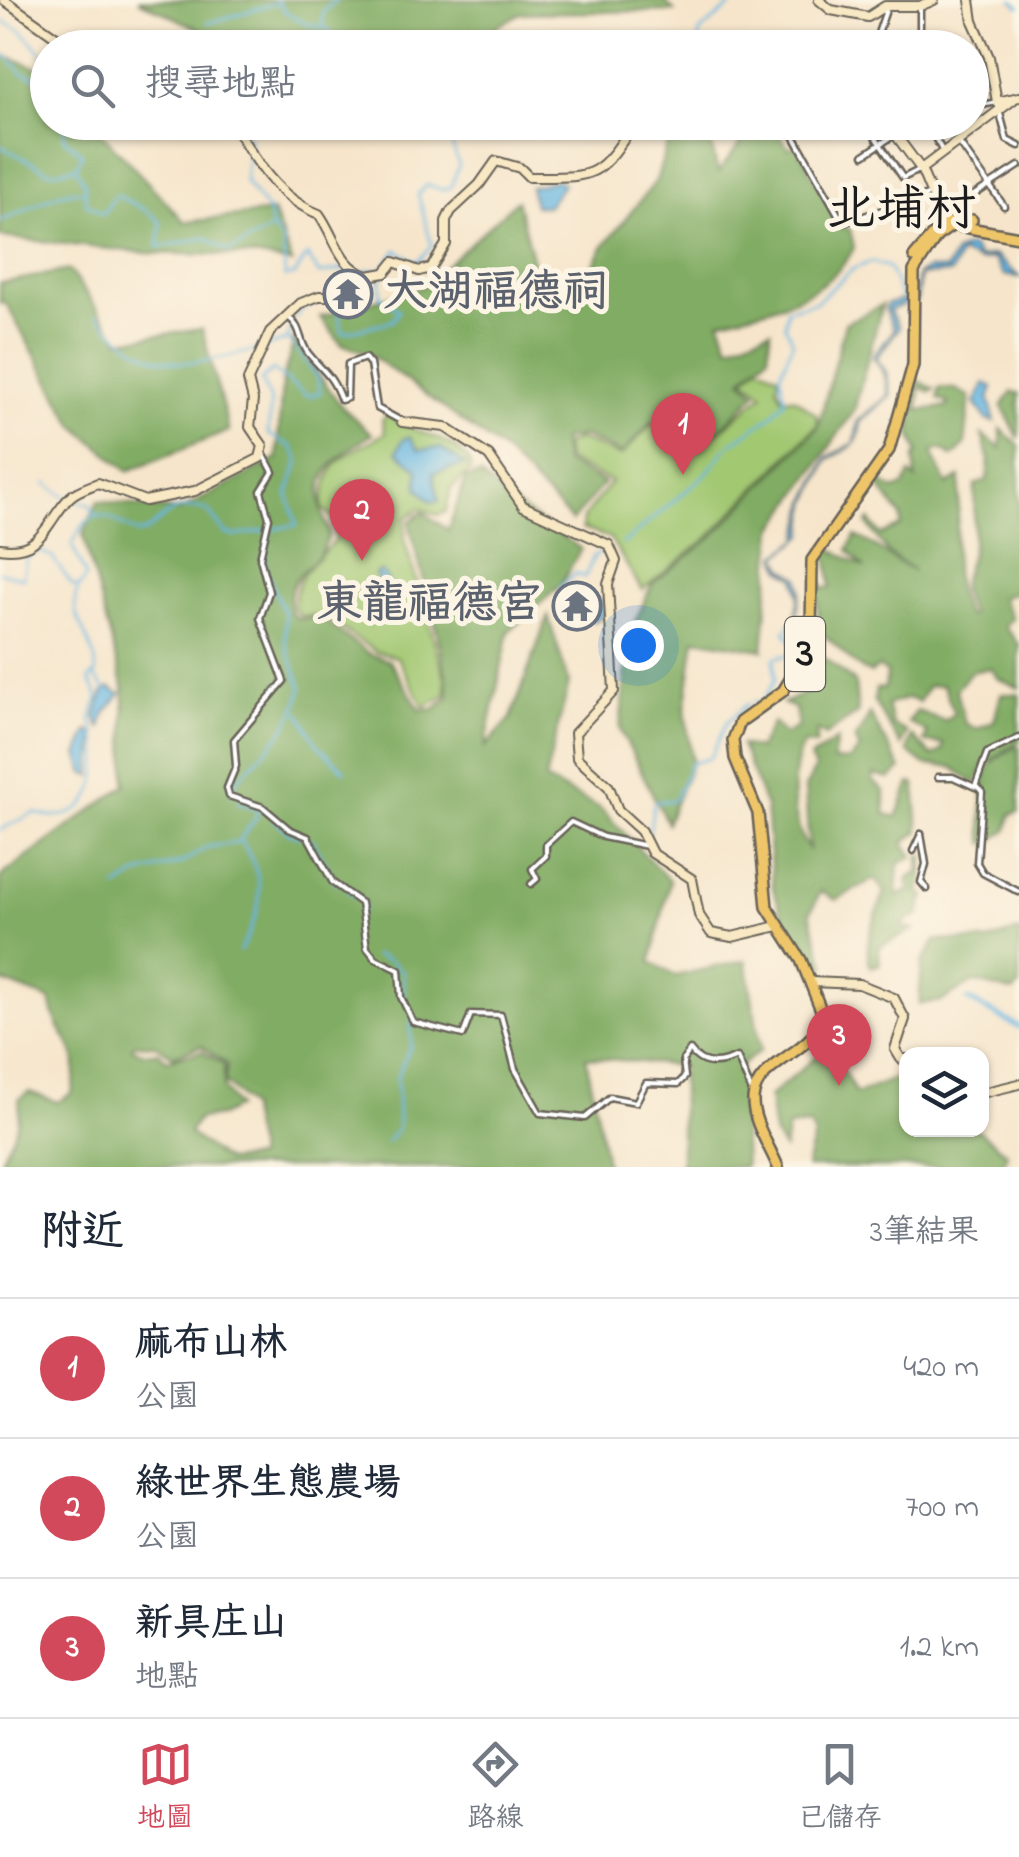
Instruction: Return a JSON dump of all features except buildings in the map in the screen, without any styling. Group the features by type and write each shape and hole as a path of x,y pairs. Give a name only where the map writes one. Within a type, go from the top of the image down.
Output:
{"main road":[{"path":"944,222 1019,234"},
{"name":"3","path":"753,1094 820,1028 822,1009 764,896 758,814 735,758 733,740 738,725 783,691 804,658 812,633 810,566 889,450 906,405 910,299 918,261 944,222"},
{"path":"753,1094 754,1110 778,1167"}],"street":[{"path":"4,0 46,30"},
{"path":"820,0 831,10 868,17 890,6 920,6 934,0"},
{"path":"970,0 977,30"},
{"path":"880,30 890,6"},
{"path":"920,6 920,30"},
{"path":"989,57 1007,140 1019,146"},
{"path":"989,104 1018,97"},
{"path":"989,120 1018,97"},
{"path":"243,140 264,175 322,216 335,249 364,275"},
{"path":"623,140 609,163 587,177 532,178 517,166 496,162 479,185 450,211 446,244 434,266 419,271 394,262 381,274 364,275 338,296 319,296 301,302 270,332 249,376 253,400 250,424 273,472 261,491 269,510 260,558 268,592 260,618 284,680 234,740 236,770 227,791 231,798 263,807 289,830 308,837 333,883 360,903 366,948 376,960 399,970 400,997 413,1022 463,1036 471,1014 501,1014 516,1070 540,1114 585,1118 611,1097 636,1102 646,1083 678,1084 685,1077 683,1060 690,1050 698,1060 718,1065 736,1057 753,1094"},
{"path":"796,140 844,223 931,194"},
{"path":"877,140 903,178 961,140"},
{"path":"864,156 888,140"},
{"path":"898,140 921,169 944,222 988,183 1019,166"},
{"path":"936,140 943,152"},
{"path":"958,142 1004,206"},
{"path":"288,317 300,328 306,352 329,371 341,400 347,398 348,364 367,359 376,408 402,422 445,427 489,456 523,506 580,535 607,543 614,551 616,561 608,584 614,691 583,723 574,746 580,762 609,787 618,810 638,827 647,846"},
{"path":"0,548 26,547 41,539 71,496 98,483 145,501 200,489 264,454"},
{"path":"976,786 987,752 1019,738"},
{"path":"938,777 976,786 982,792 977,862 983,873 1019,892"},
{"path":"532,884 537,879 534,864 546,856 546,845 568,823 603,837 647,846 692,880 699,915 711,932 732,937 778,926"},
{"path":"913,851 915,841 923,836 926,864 921,882 927,890"},
{"path":"811,982 859,984 894,998 905,1018 895,1048 899,1055"},
{"path":"989,1091 1019,1084"}],"green space":[{"path":"138,0 664,0 674,11 521,13 490,30 200,30"},
{"path":"0,54 30,65 30,140 108,140 185,222 273,212 292,263 255,256 146,253 0,237"},
{"path":"669,140 710,140 718,172 743,140 783,140 788,148 796,145 841,227 850,229 854,248 843,265 813,290 778,305 720,321 729,346 771,330 768,356 742,379 756,393 701,449 651,422 622,454 583,436 562,440 564,462 604,483 572,521 503,451 368,353 341,344 320,317 424,286 517,200 536,273 581,290 603,247 656,181"},
{"path":"69,270 120,340 202,329 229,431 128,471 74,425 5,302 0,303 0,283"},
{"path":"882,305 854,411 774,529 763,650 695,639 685,709 692,761 667,823 620,729 629,636 652,584 710,539 818,427 845,323"},
{"path":"294,340 342,407 372,434 341,456 326,474 320,497 328,537 322,551 296,579 290,599 291,613 298,619 320,618 369,654 390,661 420,710 434,709 449,697 437,631 409,522 423,512 448,530 466,478 480,475 510,501 581,549 560,586 509,631 485,747 511,718 548,616 569,683 545,780 600,808 670,881 651,962 675,976 746,960 761,1050 740,1066 745,1167 681,1167 681,1066 586,1057 607,1167 0,1167 18,1122 19,1099 29,1092 58,1102 72,1093 75,1062 50,1000 0,981 0,877 126,785 124,689 83,535 98,501 179,511 277,459 282,383","holes":["135,1044 155,1045 173,1056 201,1046 227,1064 225,1082 249,1107 256,1158 226,1161 189,1133 198,1119 220,1116 237,1107 224,1089 224,1065 202,1051 167,1060 158,1052 141,1053 132,1048"]},
{"path":"759,365 779,375 777,386 782,397 795,398 816,414 818,424 707,539 642,590 610,538 582,529 583,518 611,482 566,460 564,445 579,439 620,456 652,424 698,450 763,394 745,379"},
{"path":"916,379 934,389 931,392 920,387 918,410 947,407 948,403 938,399 939,388 956,389 970,397 965,445 953,457 941,449 932,452 947,485 960,477 955,566 960,600 967,616 971,614 962,582 972,544 975,485 987,480 989,461 982,435 1001,448 1001,429 1019,446 1019,591 1001,598 1012,619 1004,626 1019,644 1019,688 997,678 991,668 971,672 956,690 965,723 977,729 994,721 1001,694 1019,694 1019,741 984,765 976,784 952,767 925,765 907,751 912,736 932,756 943,750 943,744 924,742 927,733 908,722 917,711 945,721 954,713 943,685 928,686 919,702 908,698 887,705 893,725 907,732 901,746 874,702 876,689 885,688 887,673 878,667 871,673 864,670 819,632 816,570 824,589 831,587 828,561 823,556 828,547 865,568 848,550 855,536 914,571 889,554 867,524 869,520 881,535 901,526 901,516 876,483 879,480 894,490 904,486 910,474 916,479 914,458 918,452 911,434"},
{"path":"1012,392 1019,393 1019,439 1002,406"},
{"path":"388,414 408,427 442,440 470,463 470,471 451,489 446,512 437,515 420,508 405,519 405,542 446,681 446,695 424,707 397,657 376,652 323,616 300,616 294,609 302,577 336,539 332,518 322,507 329,477 340,459 385,433 382,420"},
{"path":"813,655 828,660 855,683 858,713 825,736 817,731 816,745 804,744 799,754 794,781 795,812 809,849 805,788 815,769 810,758 837,740 833,761 850,760 860,748 855,740 870,714 901,769 890,779 874,775 873,781 885,791 885,814 897,817 910,783 915,784 919,831 904,843 913,856 899,864 897,896 910,890 907,880 920,871 919,857 923,855 922,886 917,890 925,896 918,916 908,919 902,927 914,930 879,947 880,964 871,967 869,938 885,892 874,879 836,900 821,891 810,913 825,966 812,971 785,923 773,888 766,807 741,745 758,749 773,722 784,734 798,727 795,708 783,703 806,693 801,680"},
{"path":"1019,746 1019,812 1011,814 1007,831 985,844 982,808 987,771 997,759"},
{"path":"1019,931 1019,987 1013,992 973,982 942,1001 919,1004 922,963 936,940 988,941"},
{"path":"821,1052 846,1075 856,1094 899,1077 899,1137 987,1137 1007,1153 1003,1167 806,1167 814,1135 809,1125 788,1127 784,1149 774,1135 769,1097"}],"water":[{"path":"556,180 564,184 547,206 534,206 530,187"},
{"path":"966,247 971,247 978,258 994,255 1019,277 1004,275 993,258 980,261 960,253 951,273 920,275 917,300 889,310 899,328 876,358 886,372 891,396 860,422 855,442 858,421 889,395 884,372 873,356 894,330 885,310 887,304 915,297 918,274 929,269 946,270 955,253"},
{"path":"985,383 993,387 989,399 995,422 987,420 975,403"},
{"path":"410,437 418,450 441,448 465,465 433,473 439,501 431,501 418,488 418,469 397,452 403,439"},
{"path":"853,444 828,459 808,503 804,535 778,556 784,568 799,577 801,591 794,623 799,597 795,577 782,570 777,556 799,539 807,502 827,458"},
{"path":"382,571 402,606 397,612 375,574"},
{"path":"586,595 601,600 605,616 593,621 589,618"},
{"path":"109,688 121,694 105,713 101,728 95,718 103,693"},
{"path":"88,731 95,735 92,776 85,774 78,755"}],"waterway":[{"path":"277,0 284,11 306,24 329,30"},
{"path":"323,27 323,12 336,0"},
{"path":"702,30 738,0"},
{"path":"801,0 813,0"},
{"path":"1013,0 1019,6"},
{"path":"208,23 277,3"},
{"path":"0,20 22,31 30,40"},
{"path":"0,55 9,57 22,73 30,75"},
{"path":"66,140 82,154 76,168 85,184 86,203 103,214 116,195 147,211 161,224 158,247 206,238 229,252 273,228 283,242 285,277 295,275 307,255 319,274 345,269 358,279"},
{"path":"249,140 250,145"},
{"path":"382,269 397,250 417,262 432,246 418,194 427,185 443,190 451,187 459,165 450,140"},
{"path":"0,146 50,172 76,167"},
{"path":"248,154 245,182 258,199"},
{"path":"0,221 53,196 85,192"},
{"path":"260,201 271,216 270,226"},
{"path":"731,444 770,417 785,401 780,375 793,341 785,325 787,309 816,302 853,269 871,262 888,267 902,298"},
{"path":"366,270 382,270"},
{"path":"295,319 303,308 325,300 337,308 343,333 392,321 399,311 380,296 381,277"},
{"path":"97,315 137,349 172,362 211,360 260,349"},
{"path":"0,572 23,578 26,558 40,551 52,557 73,586 80,587 86,576 72,545 80,530 95,516 110,518 139,534 182,508 207,510 225,533 234,536 297,525 288,495 299,461 292,447 268,434 271,401 261,380 273,370 307,396 320,393 318,378 288,339 291,324"},
{"path":"267,347 287,340"},
{"path":"623,544 705,475 727,447"},
{"path":"46,483 65,497"},
{"path":"73,499 89,504 97,517"},
{"path":"232,794 231,787 282,732 302,688 285,643 285,614 264,566 269,534"},
{"path":"560,587 576,573 585,577 594,556 606,549"},
{"path":"78,589 75,600 79,622 93,654 95,677 106,691"},
{"path":"765,697 775,680 774,658 798,653 785,631 793,622"},
{"path":"0,830 34,813 56,816 73,812 93,790 98,756 91,719 98,697 89,679 95,674"},
{"path":"753,702 761,701"},
{"path":"648,839 654,802 675,800 690,764 710,758 727,722 748,704"},
{"path":"298,710 317,744 345,771"},
{"path":"238,802 263,810"},
{"path":"117,888 139,874 184,862 207,847 237,843 256,818 257,807"},
{"path":"273,818 289,833 304,837"},
{"path":"312,839 337,884"},
{"path":"240,951 259,896 256,870 241,841"},
{"path":"347,891 361,899 364,910"},
{"path":"375,955 387,960"},
{"path":"390,961 403,972 404,999"},
{"path":"968,1000 1019,1027"},
{"path":"386,1142 398,1128 397,1077 411,1045 411,1021"}],"place":[{"name":"大湖福德祠","path":"348,294"},
{"name":"麻布山林","path":"683,475"},
{"name":"綠世界生態農場","path":"362,561"},
{"name":"東龍福德宮","path":"577,606"},
{"name":"新具庄山","path":"839,1086"}],"district":[{"name":"北埔村","path":"901,211"}]}
